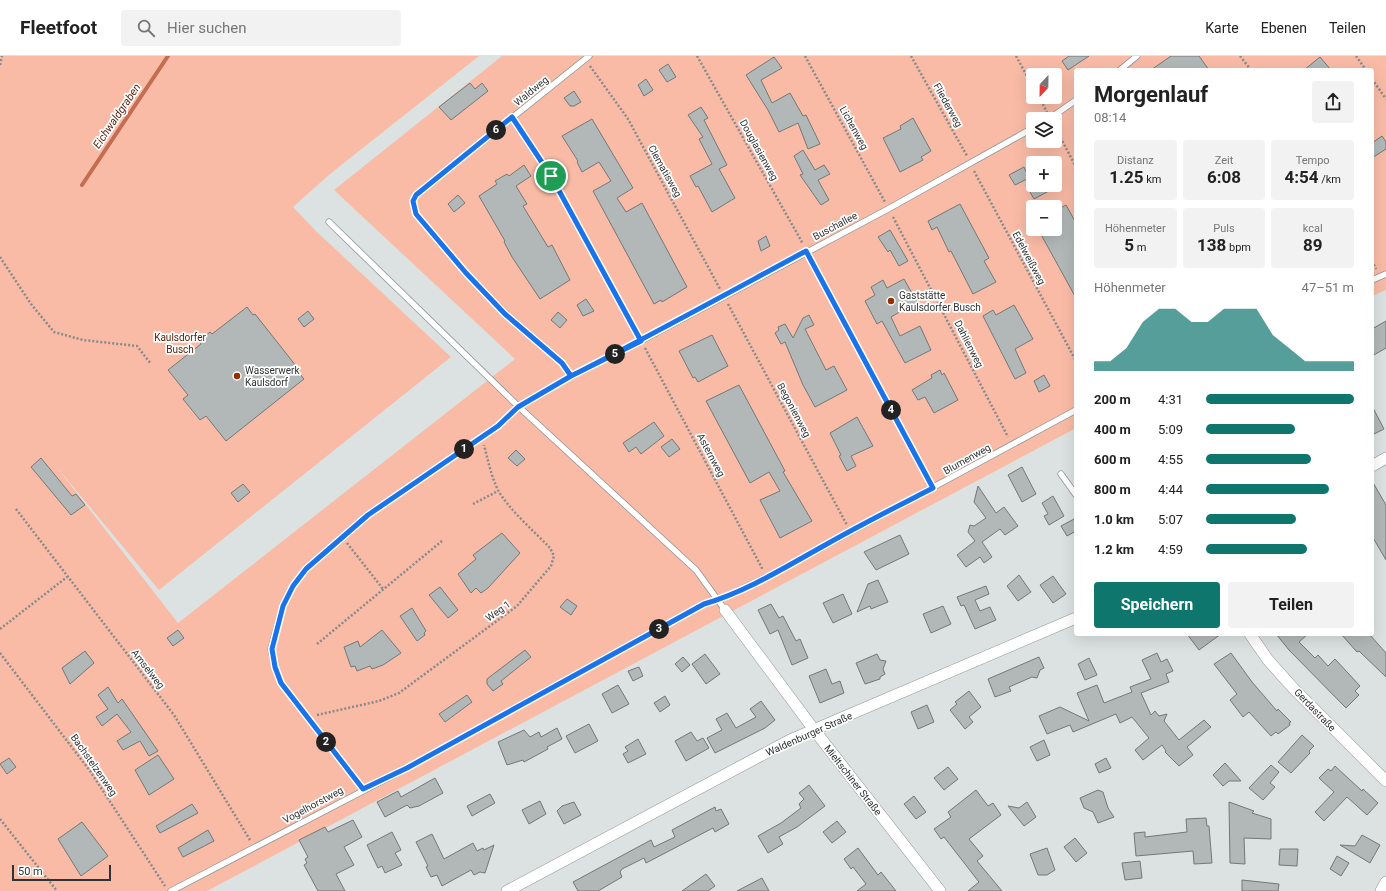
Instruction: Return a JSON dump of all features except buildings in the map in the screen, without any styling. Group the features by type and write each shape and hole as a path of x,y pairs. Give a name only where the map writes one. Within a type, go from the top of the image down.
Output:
{"street":[{"path":"1374,465 1386,458"},
{"name":"Mieltschiner Straße","path":"725,610 815,731 940,891"},
{"name":"Waldenburger Straße","path":"508,891 790,740 815,731 1074,619"},
{"name":"Gerdastraße","path":"1251,636 1268,660 1294,689 1386,780"},
{"path":"1381,891 1386,882"}],"lane":[{"path":"1122,68 1137,56"},
{"name":"Waldweg","path":"571,376 562,363 505,314 466,273 416,214 413,201 416,195 587,58"},
{"path":"1060,112 1074,101"},
{"name":"Buschallee","path":"363,789 308,720 281,683 275,667 272,649 283,606 293,586 306,569 368,515 498,426 518,407 571,376 641,341 806,251 888,209 1026,132"},
{"path":"329,222 518,407 691,565 725,610"},
{"path":"1374,279 1386,274"},
{"name":"Blumenweg","path":"718,600 767,577 851,530 933,488 1074,411"},
{"path":"1061,474 1074,492"},
{"name":"Vogelhorstweg","path":"170,891 363,789 407,768 704,604 718,600"}],"path":[{"path":"0,65 2,56"},
{"name":"Douglasienweg","path":"697,56 806,251 933,488"},
{"name":"Lichenweg","path":"805,56 888,209"},
{"name":"Fliederweg","path":"911,56 970,162"},
{"path":"1016,56 1026,74"},
{"path":"1240,56 1249,68"},
{"path":"1356,56 1365,68"},
{"name":"Clematisweg","path":"587,58 628,120 724,296"},
{"path":"1374,82 1386,99"},
{"name":"Asternweg","path":"512,117 551,176 767,577"},
{"path":"1062,140 1074,163"},
{"name":"Edelweißweg","path":"970,162 1074,357"},
{"name":"Dahlienweg","path":"888,209 1012,445"},
{"path":"0,257 31,304 54,332 83,340 137,346 151,364"},
{"name":"Begonienweg","path":"724,296 851,530"},
{"name":"Weg 1","path":"308,720 321,713 379,701 399,693 517,606 551,566 554,556 550,548 498,491 482,437"},
{"path":"474,504 498,491"},
{"name":"Amselweg","path":"16,509 174,715 255,847"},
{"path":"341,537 384,589"},
{"path":"316,644 442,541"},
{"path":"0,629 67,577"},
{"name":"Bachstelzenweg","path":"0,653 90,771 170,891"},
{"path":"0,818 57,891"}],"green space":[{"name":"Kaulsdorfer Busch","path":"0,56 479,56 330,174 293,207 317,232 451,357 159,590 55,465 178,623 515,359 334,190 502,56 1386,56 1386,290 1374,295 1374,68 1074,68 1074,429 207,891 0,891"}],"waterway":[{"name":"Eichwaldgraben","path":"82,185 168,56"}],"place":[{"name":"Gaststätte Kaulsdorfer Busch","path":"891,301"},
{"name":"Wasserwerk Kaulsdorf","path":"237,376"}],"route":[{"path":"551,176 512,117 416,195 413,201 416,214 466,273 505,314 562,363 571,376 607,358 641,341 806,251 933,488 851,530 767,577 718,600 704,604 536,697 485,723 407,768 363,789 308,720 281,683 275,667 272,649 277,624 283,606 293,586 306,569 368,515 498,426 518,407 571,376 641,341 551,176"}]}
